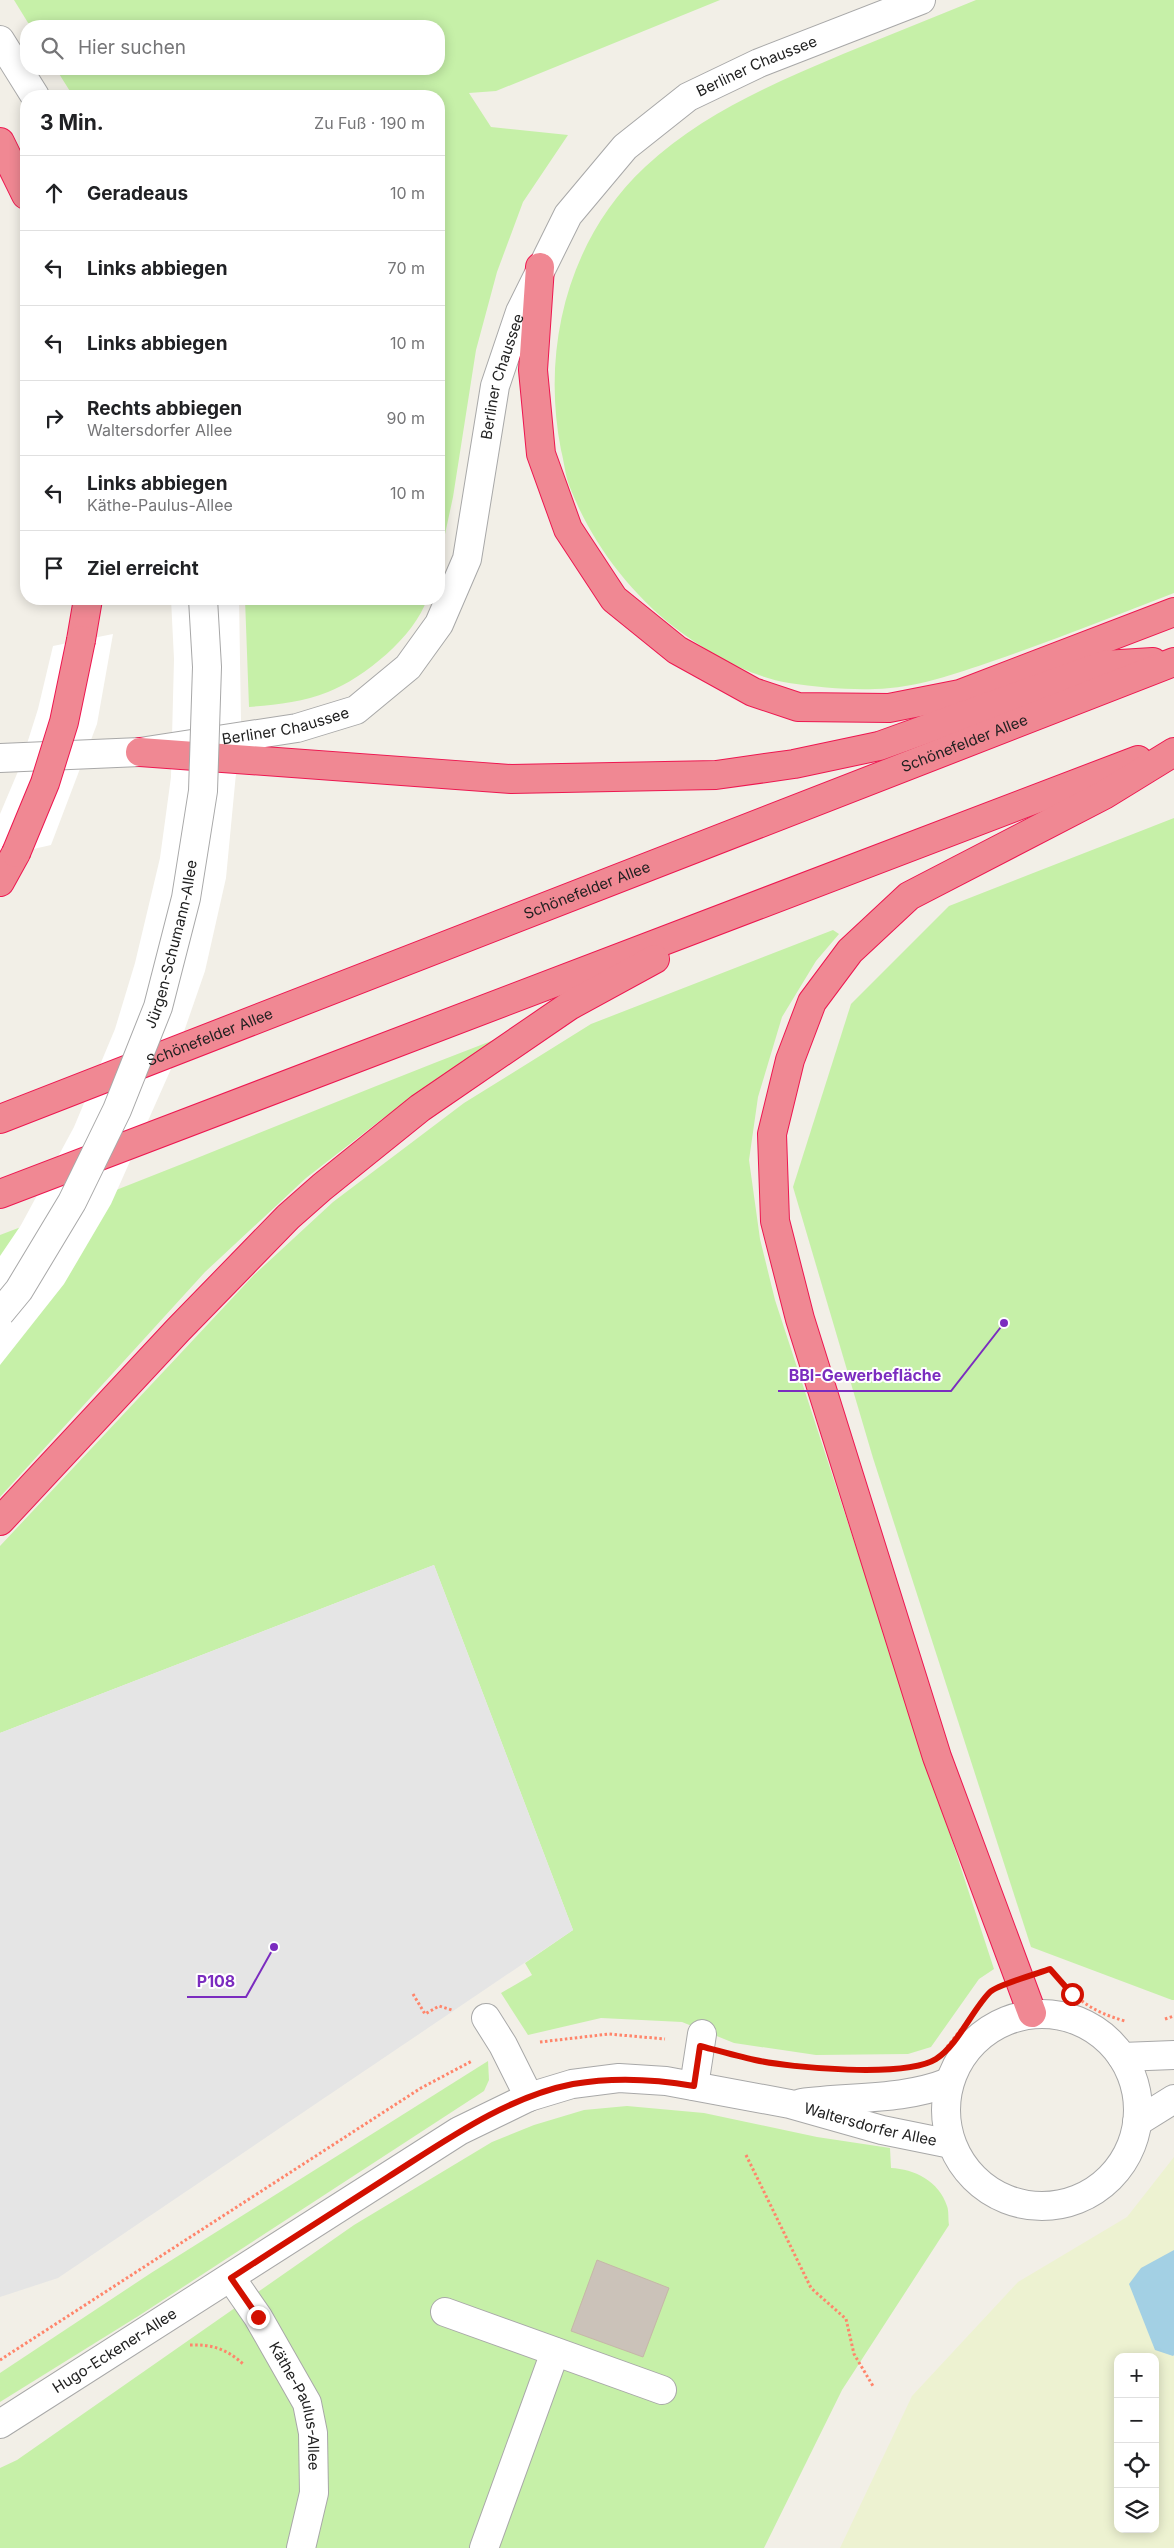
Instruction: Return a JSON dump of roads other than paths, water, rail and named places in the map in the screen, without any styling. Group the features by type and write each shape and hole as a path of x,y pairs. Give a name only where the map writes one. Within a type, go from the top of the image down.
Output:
{"highway":[{"path":"0,142 20,183"},
{"path":"540,267 533,370 541,454 568,529 614,599 677,650 754,692 798,706 889,708 960,694 1174,612"},
{"path":"0,882 16,854 45,783 64,722 87,605"},
{"path":"140,752 511,779 716,775 794,764 879,746 1104,665 1174,661"},
{"name":"Schönefelder Allee","path":"0,1119 1174,661"},
{"path":"0,1194 1174,746"},
{"path":"1032,2013 936,1757 800,1319 775,1221 772,1134 790,1060 812,1002 850,951 909,896 1104,795 1174,752"},
{"path":"0,1521 178,1330 288,1218 322,1187 420,1108 569,1006 748,908"}],"street":[{"name":"Berliner Chaussee","path":"0,758 140,752 297,728 356,710 408,667 439,624 468,559 495,386 520,312 540,267 568,215 625,147 688,97 759,63 921,0"},
{"path":"0,40 20,72"},
{"path":"22,75 31,90"},
{"name":"Jürgen-Schumann-Allee","path":"0,1313 19,1290 72,1202 117,1110 158,1007 186,898 203,791 207,667 203,605"},
{"path":"1032,2013 1064,2016 1084,2023 1102,2034 1122,2057 1129,2068 1136,2088 1137,2122 1128,2153 1116,2172 1099,2187 1080,2198 1059,2205 1036,2206 1014,2202 994,2194 976,2180 961,2164 951,2144 946,2102 949,2082 957,2063 968,2046 984,2032 1001,2022 1032,2013"},
{"path":"486,2018 503,2045 529,2097"},
{"path":"694,2086 701,2040"},
{"path":"1122,2057 1174,2055"},
{"name":"Waltersdorfer Allee","path":"231,2278 459,2131 529,2097 572,2084 618,2078 666,2081 790,2104 882,2130 951,2144"},
{"name":"Waltersdorfer Allee","path":"790,2104 840,2098 884,2097 928,2090 949,2082"},
{"path":"1137,2122 1174,2099"},
{"name":"Hugo-Eckener-Allee","path":"0,2424 231,2278"},
{"name":"Käthe-Paulus-Allee","path":"231,2278 258,2317 307,2403 313,2433 314,2493 301,2548"},
{"path":"445,2312 662,2390"},
{"path":"484,2548 555,2352"}],"water":[{"path":"1174,2250 1173,2356 1155,2350 1129,2284 1141,2268"}],"place":[{"name":"BBI-Gewerbefläche","path":"1004,1323"},
{"name":"P108","path":"274,1947"}]}
